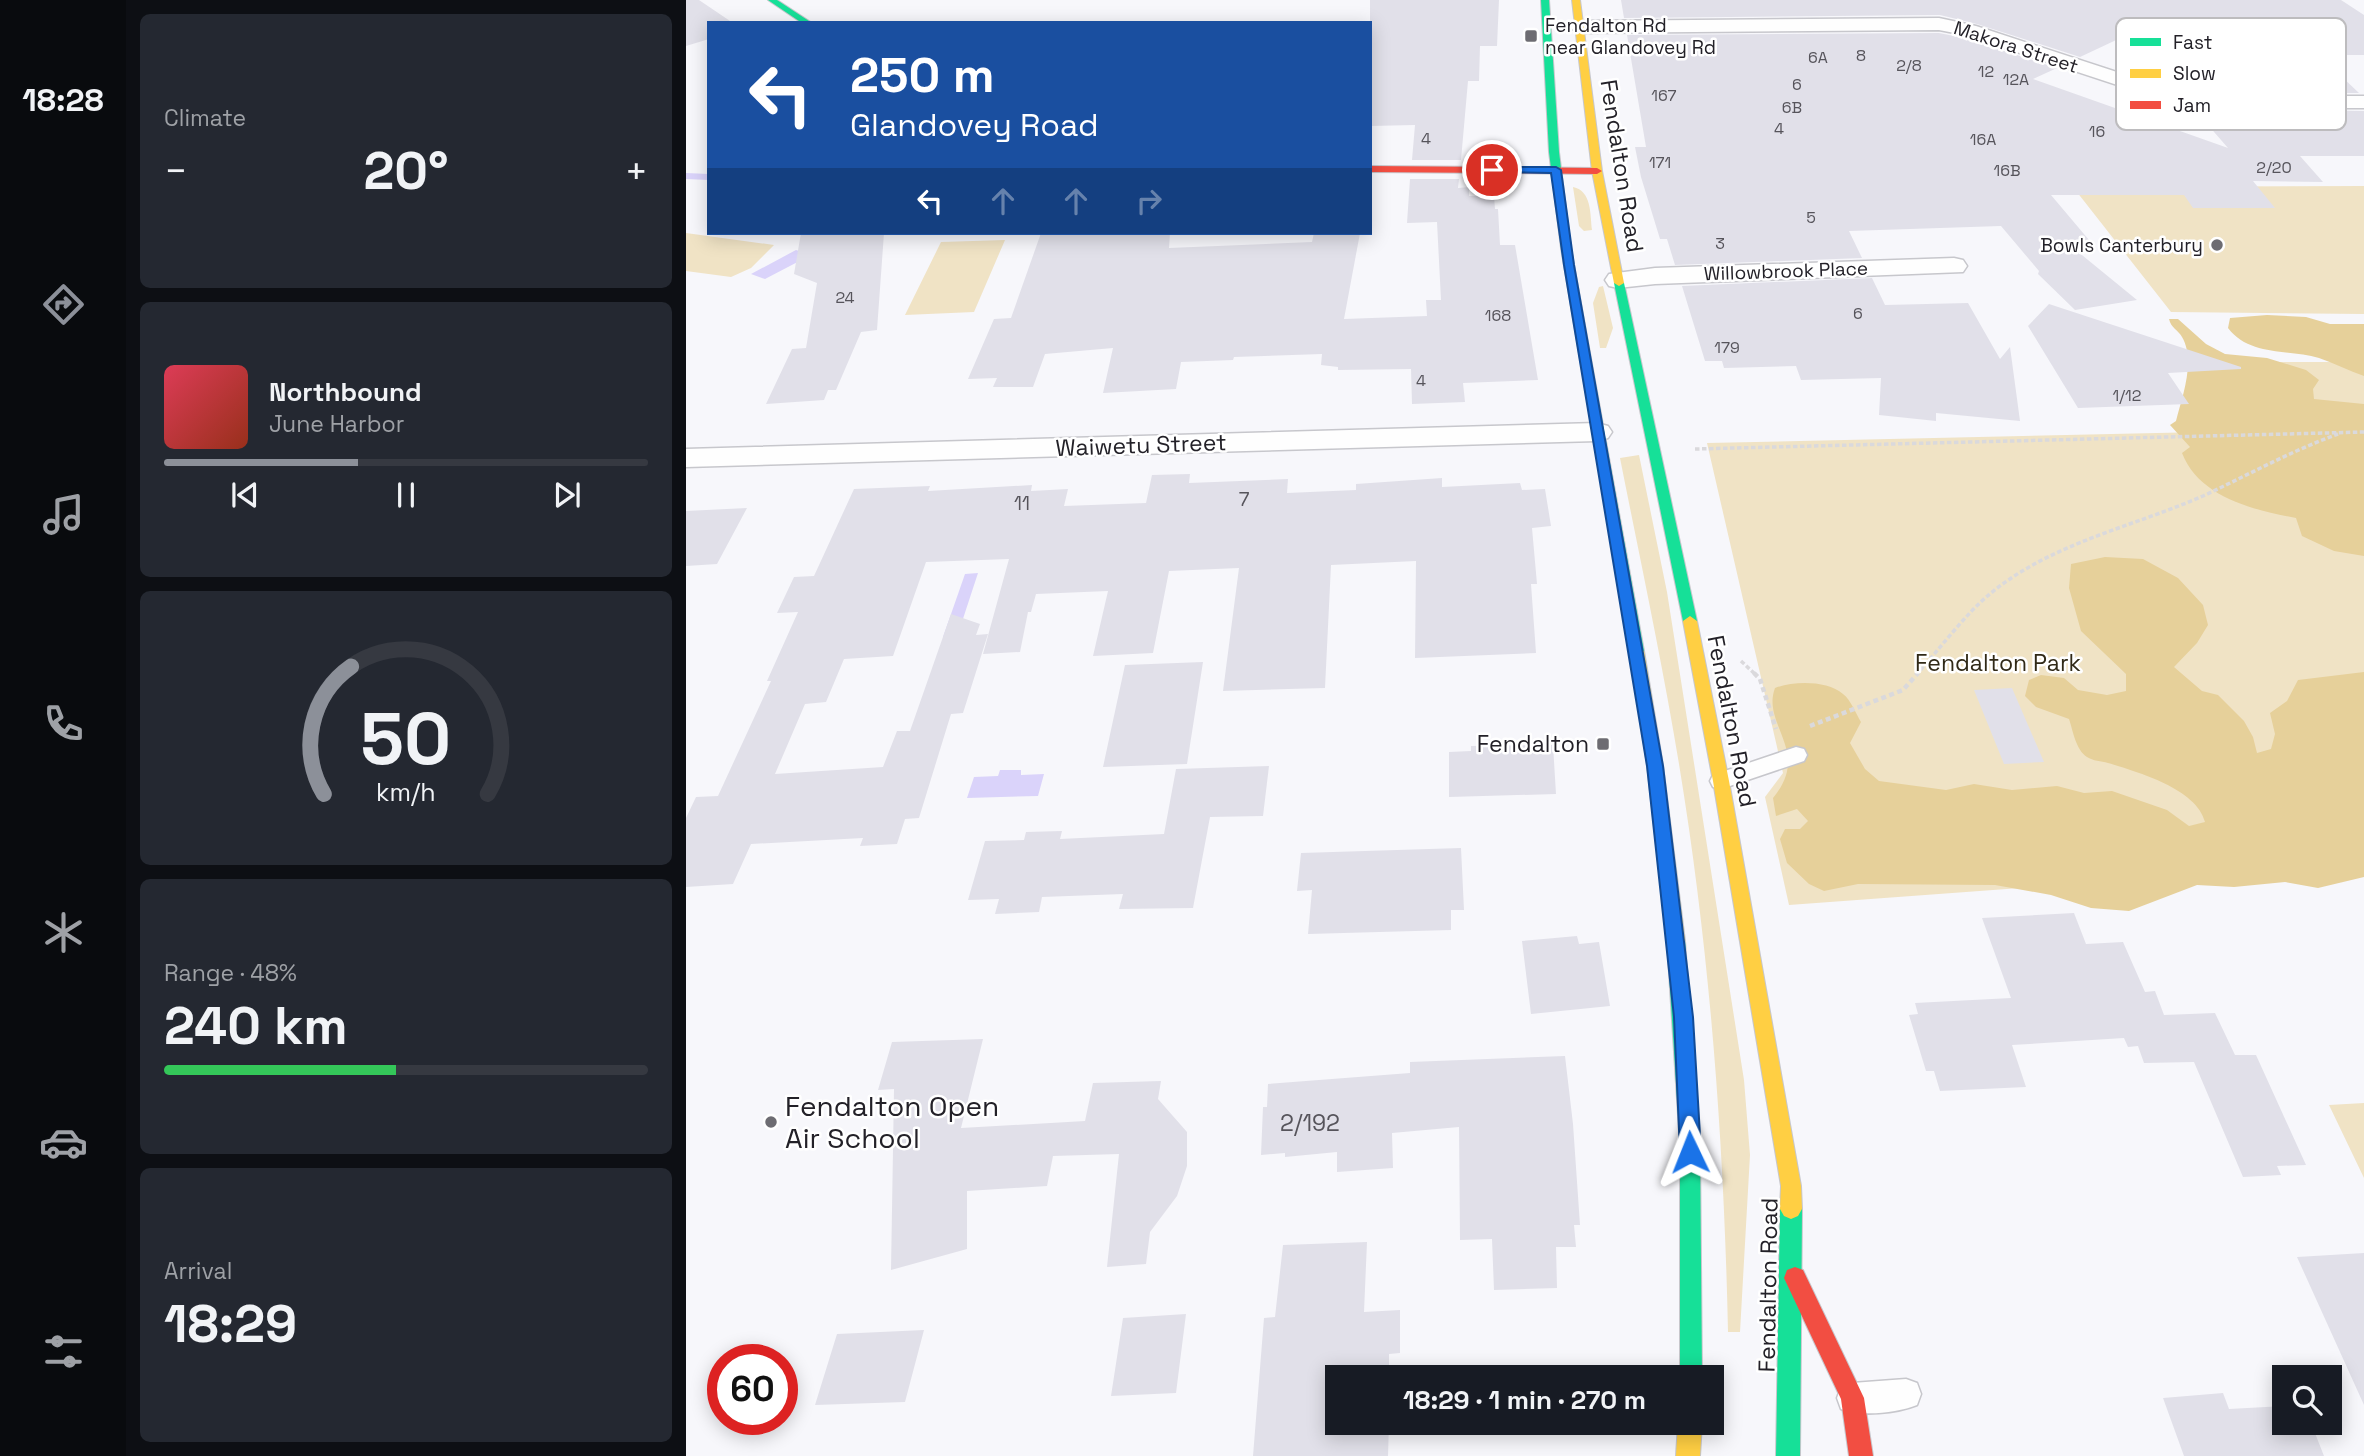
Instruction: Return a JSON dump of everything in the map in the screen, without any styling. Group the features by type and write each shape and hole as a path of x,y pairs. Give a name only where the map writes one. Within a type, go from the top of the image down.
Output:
{"main road":[{"path":"772,0 805,21"},
{"name":"Fendalton Road","path":"1545,0 1570,99 1597,171 1602,238 1618,280 1656,450 1721,781 1791,1186 1788,1456"},
{"name":"Fendalton Road","path":"1576,0 1579,27 1570,99 1556,170 1573,288 1607,431 1655,766 1684,1017 1694,1247 1691,1365"},
{"path":"1372,169 1597,171"},
{"path":"1573,288 1589,272"},
{"path":"1620,360 1632,343"},
{"path":"1791,1270 1852,1398 1861,1456"},
{"path":"1688,1456 1689,1435"}],"street":[{"name":"Makora Street","path":"1579,27 1938,24 1969,30 2116,79"},
{"name":"Makora Street","path":"2346,102 2364,102"},
{"name":"Willowbrook Place","path":"1618,280 1655,276 1954,266"},
{"name":"Waiwetu Street","path":"686,458 1607,431"}],"lane":[{"path":"1721,781 1796,755"},
{"path":"1852,1398 1906,1394"}],"path":[{"path":"1690,449 2364,432"},
{"path":"1778,737 1903,690 1989,594 2017,574 2051,556 2202,496 2302,447 2342,433"},
{"path":"1738,660 1760,679 1778,737 1779,751 1770,764"}],"green space":[{"name":"Bowls Canterbury","path":"2364,186 2364,314 2171,312 2073,187"},
{"path":"1573,187 1579,189 1587,198 1592,230 1584,231 1579,226"},
{"path":"686,233 774,245 751,268 731,277 686,271"},
{"path":"1005,240 974,312 905,315 941,242"},
{"path":"1603,286 1613,328 1606,348 1600,348 1593,303 1599,287"},
{"name":"Fendalton Park","path":"2203,362 2364,362 2364,863 1789,905 1765,797 1783,773 1707,443 2248,431"},
{"path":"1639,455 1667,592 1744,1080 1750,1155 1740,1332 1728,1332 1714,1047 1690,835 1665,687 1620,458"},
{"path":"2364,1103 2364,1178 2329,1105"}],"shaded area":[{"path":"796,250 811,255 765,279 751,274"},
{"path":"2267,315 2306,317 2330,324 2364,324 2364,376 2319,358 2247,344 2228,328 2230,318"},
{"path":"2169,319 2178,319 2206,344 2225,354 2267,358 2306,370 2319,380 2313,389 2314,399 2364,404 2364,556 2334,551 2302,536 2296,518 2262,511 2229,499 2201,481 2190,468 2182,453 2190,447 2170,425 2176,421 2188,357 2182,337"},
{"path":"2105,557 2143,559 2178,578 2203,605 2208,625 2197,643 2174,667 2202,691 2218,695 2244,721 2253,737 2257,753 2271,749 2275,734 2270,713 2287,701 2298,680 2364,672 2364,877 2318,888 2285,882 2234,887 2197,885 2129,911 2091,908 2051,895 1995,885 1858,884 1824,891 1809,884 1787,863 1780,839 1785,829 1800,829 1808,821 1797,809 1776,816 1773,798 1784,781 1788,766 1787,752 1772,701 1775,688 1791,684 1828,686 1846,697 1861,722 1850,743 1865,769 1879,781 1946,790 1974,784 2012,790 2057,786 2084,793 2112,791 2167,810 2189,826 2205,822 2200,810 2179,791 2135,771 2087,757 2078,745 2069,719 2036,707 2025,696 2029,680 2041,675 2064,678 2078,690 2107,695 2126,691 2126,674 2081,631 2069,588 2071,564"},
{"path":"978,573 957,637 943,637 965,574"},
{"path":"1000,770 1021,770 1021,775 1044,774 1038,796 967,798 974,777 998,776"}],"building":[{"path":"686,0 699,0 730,21 707,21 707,40 686,46"},
{"path":"1370,0 1499,0 1497,46 1480,46 1479,81 1468,81 1461,160 1412,160 1415,125 1372,126"},
{"path":"1621,0 2341,0 2364,15 2364,55 2346,55 2346,18 2116,18 2116,40 2080,57 1940,15 1624,18"},
{"path":"1939,33 1964,38 2057,68 2033,79 2116,108 2116,130 2177,130 2228,148 2212,130 2346,130 2346,111 2364,111 2364,156 2300,156 2323,182 2253,181 2275,208 2193,208 2184,195 2051,195 2089,240 2066,242 2137,300 2075,310 2038,274 2039,271 2001,226 1849,231 1862,258 1675,265 1667,239 1660,239 1641,177 1635,147 1646,147 1627,35"},
{"path":"2346,81 2359,93 2346,93"},
{"path":"1410,179 1459,179 1458,188 1469,187 1469,196 1494,196 1495,209 1498,209 1500,245 1515,245 1538,380 1463,383 1465,402 1412,404 1411,369 1338,370 1338,367 1321,365 1322,354 1181,362 1176,389 1103,393 1113,348 1045,354 1033,387 993,387 997,378 968,379 994,319 1011,318 1040,235 1170,235 1169,248 1312,242 1314,235 1360,235 1344,319 1427,316 1426,300 1441,300 1437,222 1407,223"},
{"path":"801,235 884,235 877,330 861,332 836,390 828,390 824,400 766,404 792,349 806,348 817,283 794,274"},
{"path":"1872,278 1885,305 1968,303 2000,359 2010,347 2020,421 1936,413 1936,421 1879,415 1881,378 1801,380 1796,366 1724,368 1722,361 1705,361 1682,286"},
{"path":"2049,304 2241,369 2168,373 2189,404 2078,408 2028,326"},
{"path":"1190,474 1189,483 1288,479 1287,493 1356,490 1356,484 1442,478 1442,487 1520,483 1522,490 1545,489 1551,526 1532,528 1537,584 1531,584 1536,653 1415,658 1416,561 1331,565 1325,688 1223,691 1239,568 1169,571 1153,653 1093,656 1108,591 1036,594 1031,612 1028,612 1020,652 983,654 1009,559 926,562 893,656 844,659 826,702 805,704 775,774 883,767 897,731 910,731 951,614 980,624 976,635 988,634 963,713 951,714 919,818 905,819 897,844 860,846 863,838 751,844 733,884 686,887 686,818 696,797 718,796 771,681 767,681 798,612 777,613 794,577 814,576 854,489 930,486 928,491 1032,485 1031,491 1068,489 1064,506 1146,503 1152,475"},
{"path":"747,508 717,564 686,566 686,511"},
{"path":"1203,662 1187,764 1103,767 1125,665"},
{"path":"2012,688 2044,762 2004,764 1974,690"},
{"path":"1553,745 1556,794 1449,797 1449,752 1471,751 1471,746"},
{"path":"1269,766 1263,816 1210,817 1193,908 1119,909 1123,894 1042,897 1039,912 995,914 999,899 968,900 985,841 1024,840 1026,832 1062,831 1060,839 1164,834 1176,769"},
{"path":"1461,848 1464,910 1451,910 1451,930 1308,934 1312,890 1297,891 1301,853"},
{"path":"2074,913 2086,944 2123,942 2145,992 2155,991 2164,1015 2215,1013 2235,1055 2256,1055 2306,1165 2277,1166 2281,1175 2243,1177 2194,1062 2144,1063 2138,1046 2128,1047 2124,1038 2012,1045 2026,1087 1940,1091 1934,1071 1926,1071 1909,1015 1918,1014 1915,1003 2011,998 1982,918"},
{"path":"1577,936 1579,944 1599,942 1610,1006 1531,1014 1522,941"},
{"path":"983,1039 961,1128 1085,1121 1093,1083 1161,1081 1158,1099 1187,1132 1187,1166 1177,1196 1150,1232 1146,1264 1107,1267 1119,1154 1053,1156 1047,1186 967,1191 967,1249 891,1270 894,1089 878,1090 892,1042"},
{"path":"1565,1056 1580,1225 1574,1225 1576,1247 1556,1247 1557,1288 1494,1290 1492,1239 1460,1240 1459,1127 1392,1133 1393,1168 1337,1172 1337,1152 1285,1157 1285,1153 1261,1155 1263,1107 1267,1107 1268,1084 1410,1073 1410,1062"},
{"path":"1367,1242 1364,1312 1400,1310 1400,1353 1389,1354 1389,1365 1325,1365 1325,1435 1389,1435 1388,1456 1253,1456 1264,1318 1275,1317 1283,1245"},
{"path":"2364,1253 2364,1405 2297,1257"},
{"path":"1186,1314 1176,1393 1111,1396 1123,1318"},
{"path":"924,1330 905,1402 815,1405 837,1334"},
{"path":"2223,1393 2229,1409 2272,1407 2272,1435 2316,1435 2324,1456 2184,1456 2163,1398"}],"waterway":[{"path":"686,176 707,177"}],"traffic: fast":[{"path":"772,0 805,21"},
{"path":"1545,0 1554,152 1566,248 1637,651"},
{"path":"1619,283 1690,621"},
{"path":"1676,941 1690,1147 1691,1365"},
{"path":"1788,1456 1791,1209"}],"traffic: slow":[{"path":"1576,0 1597,171 1619,283"},
{"path":"1690,621 1721,781 1791,1186 1791,1209"},
{"path":"1637,651 1655,765 1676,941"},
{"path":"1688,1456 1689,1435"}],"traffic: jam":[{"path":"1372,169 1597,171"},
{"path":"1795,1278 1852,1398 1861,1456"}],"place":[{"name":"Fendalton Rd near Glandovey Rd","path":"1531,36"},
{"name":"Bowls Canterbury","path":"2217,245"},
{"name":"Fendalton","path":"1603,744"},
{"name":"Fendalton Open Air School","path":"771,1122"}],"route":[{"path":"1492,170 1556,170 1569,265 1655,766 1684,1017 1690,1152"}]}
